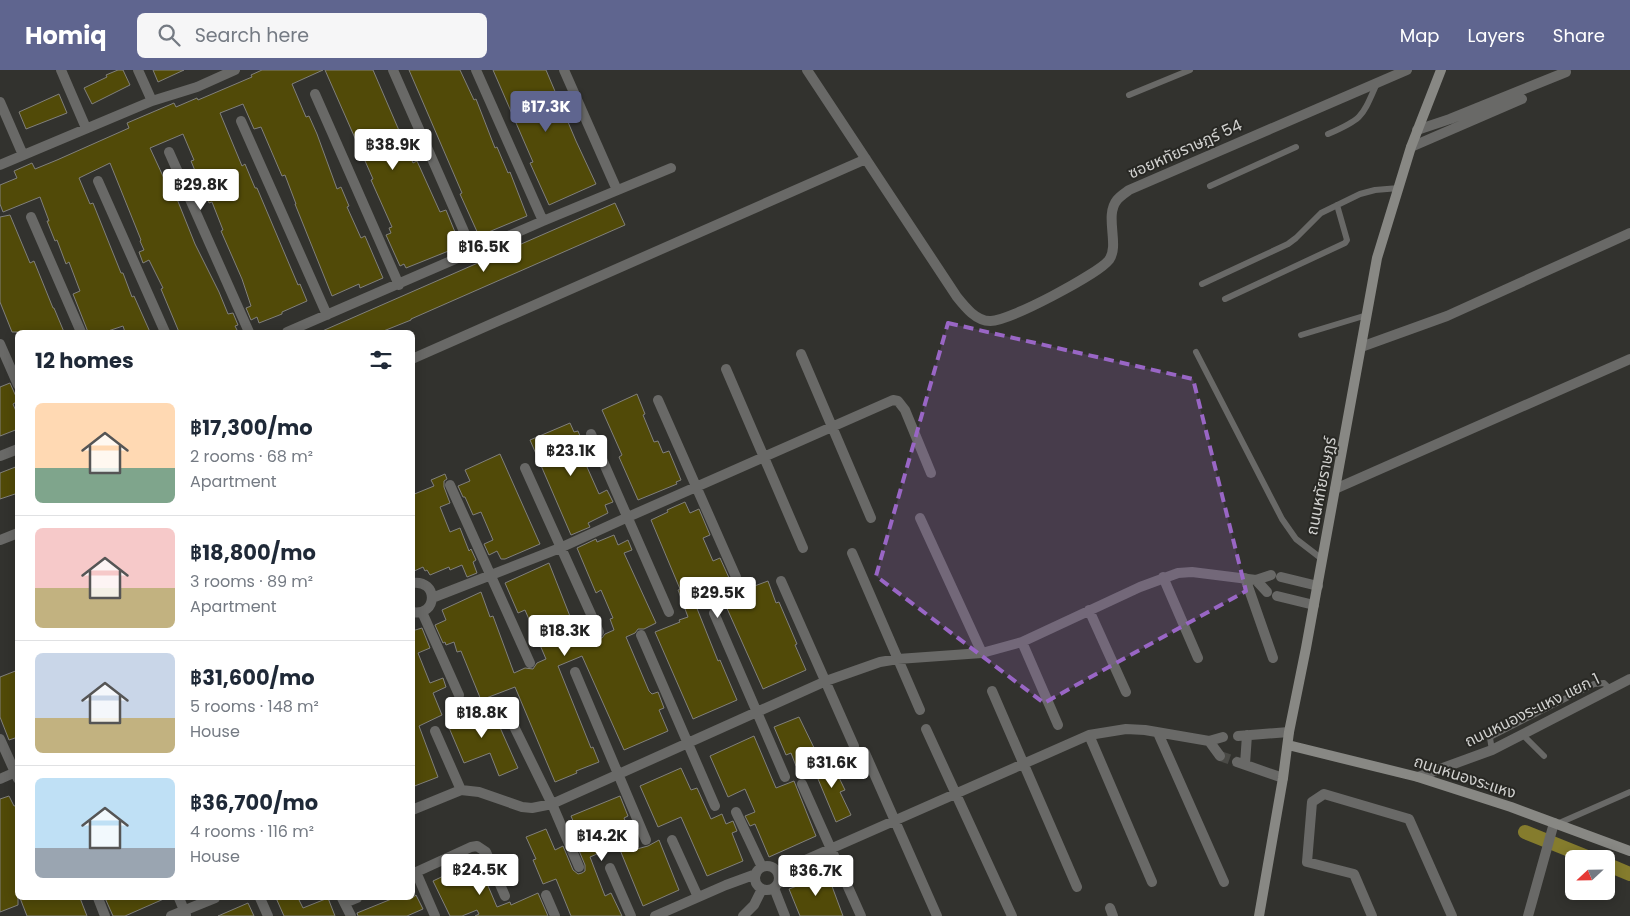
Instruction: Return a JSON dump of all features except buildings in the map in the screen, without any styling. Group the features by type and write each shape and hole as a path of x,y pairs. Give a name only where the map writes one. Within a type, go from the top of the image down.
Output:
{"main road":[{"name":"ถนนหทัยราษฎร์","path":"1259,916 1289,732 1318,586 1377,258 1411,147 1441,70"},
{"name":"ถนนหนองระแหง","path":"1288,745 1418,777 1500,803 1630,851"}],"street":[{"path":"60,70 86,128"},
{"path":"138,70 152,101"},
{"path":"0,165 152,101 197,87 216,74 235,70"},
{"path":"393,70 473,252"},
{"path":"476,70 543,221"},
{"path":"564,70 617,190"},
{"name":"ซอยหทัยราษฎร์ 54","path":"807,70 957,297 977,317 991,322 1022,312 1099,270 1110,259 1113,249 1112,212 1116,201 1129,190 1407,70"},
{"path":"1417,130 1450,119 1566,72"},
{"path":"315,94 399,285"},
{"path":"1411,147 1522,99"},
{"path":"0,102 22,155"},
{"path":"241,121 327,315"},
{"path":"169,152 248,330"},
{"path":"415,358 866,159"},
{"path":"292,330 543,221 671,168"},
{"path":"98,182 164,330"},
{"path":"31,217 79,330"},
{"path":"1361,347 1447,316 1630,233"},
{"path":"0,344 15,378"},
{"path":"801,354 871,518"},
{"path":"1336,489 1630,359"},
{"path":"726,369 803,548"},
{"path":"658,400 736,577"},
{"path":"432,598 560,548 628,516 893,400 898,401 905,410 931,473"},
{"path":"591,434 669,612"},
{"path":"0,456 15,450"},
{"path":"525,468 599,632"},
{"path":"450,486 530,663"},
{"path":"920,518 982,654"},
{"path":"0,540 15,534"},
{"path":"852,553 920,710"},
{"path":"415,809 461,790 479,792 522,807 532,808 552,804 826,681 872,665 898,659 982,654 1022,642 1089,610 1178,573 1192,572 1256,580 1276,576 1318,586"},
{"path":"1163,578 1198,658"},
{"path":"1245,578 1273,658"},
{"path":"781,580 854,746"},
{"path":"1256,580 1266,592"},
{"path":"415,583 419,582 430,589 432,598 428,608 417,612 459,695"},
{"path":"1277,596 1314,605"},
{"path":"1089,610 1126,692"},
{"path":"714,613 785,776"},
{"path":"641,635 715,806"},
{"path":"1022,642 1058,725"},
{"path":"575,672 646,840"},
{"name":"ถนนหนองระแหง แยก 1","path":"1418,777 1492,750 1630,679"},
{"path":"992,691 1077,887"},
{"path":"502,702 552,804 579,867"},
{"path":"926,729 1012,916"},
{"path":"778,872 1089,735 1126,729 1209,741 1223,738"},
{"path":"435,731 461,790"},
{"path":"1283,778 1241,763 1243,735 1289,732"},
{"path":"1158,733 1224,882"},
{"path":"1089,735 1152,882"},
{"path":"0,739 15,772"},
{"path":"1209,741 1220,756"},
{"path":"865,753 937,916"},
{"path":"0,779 15,774"},
{"path":"802,784 861,916"},
{"path":"1372,916 1354,874 1307,862 1312,802 1324,794 1409,819 1452,916"},
{"path":"655,916 759,870 771,866 778,872 779,881 774,888 762,889 756,882 759,870 736,812"},
{"path":"1528,916 1555,823"},
{"path":"672,840 698,898"},
{"path":"415,873 477,846 486,852 505,896"},
{"path":"610,868 630,916"},
{"path":"415,875 435,916"},
{"path":"774,888 785,916"},
{"path":"743,916 754,905 762,889"},
{"path":"546,895 555,916"},
{"path":"99,900 105,916"},
{"path":"180,900 185,913"},
{"path":"171,916 185,913 211,900"},
{"path":"261,900 268,916"},
{"path":"343,900 351,916"}],"lane":[{"path":"1129,95 1190,70"},
{"path":"1328,134 1358,119 1365,111 1378,82"},
{"path":"1210,186 1296,147"},
{"path":"1202,284 1288,244 1321,213 1337,205 1360,194 1375,190 1399,188"},
{"path":"1225,299 1345,243 1347,240 1337,205"},
{"path":"1301,336 1367,314"},
{"path":"1196,352 1282,519 1296,539 1322,559"},
{"path":"1492,750 1490,738 1492,736 1594,684 1604,683 1610,689"},
{"path":"1522,734 1544,756"},
{"path":"1555,823 1630,792"}],"highlighted area":[{"path":"948,323 1193,379 1246,591 1044,703 876,576"}],"waterway":[{"path":"1525,832 1570,850"},
{"path":"1615,868 1630,874"}],"tunnel":[{"path":"1220,756 1237,762"}]}
